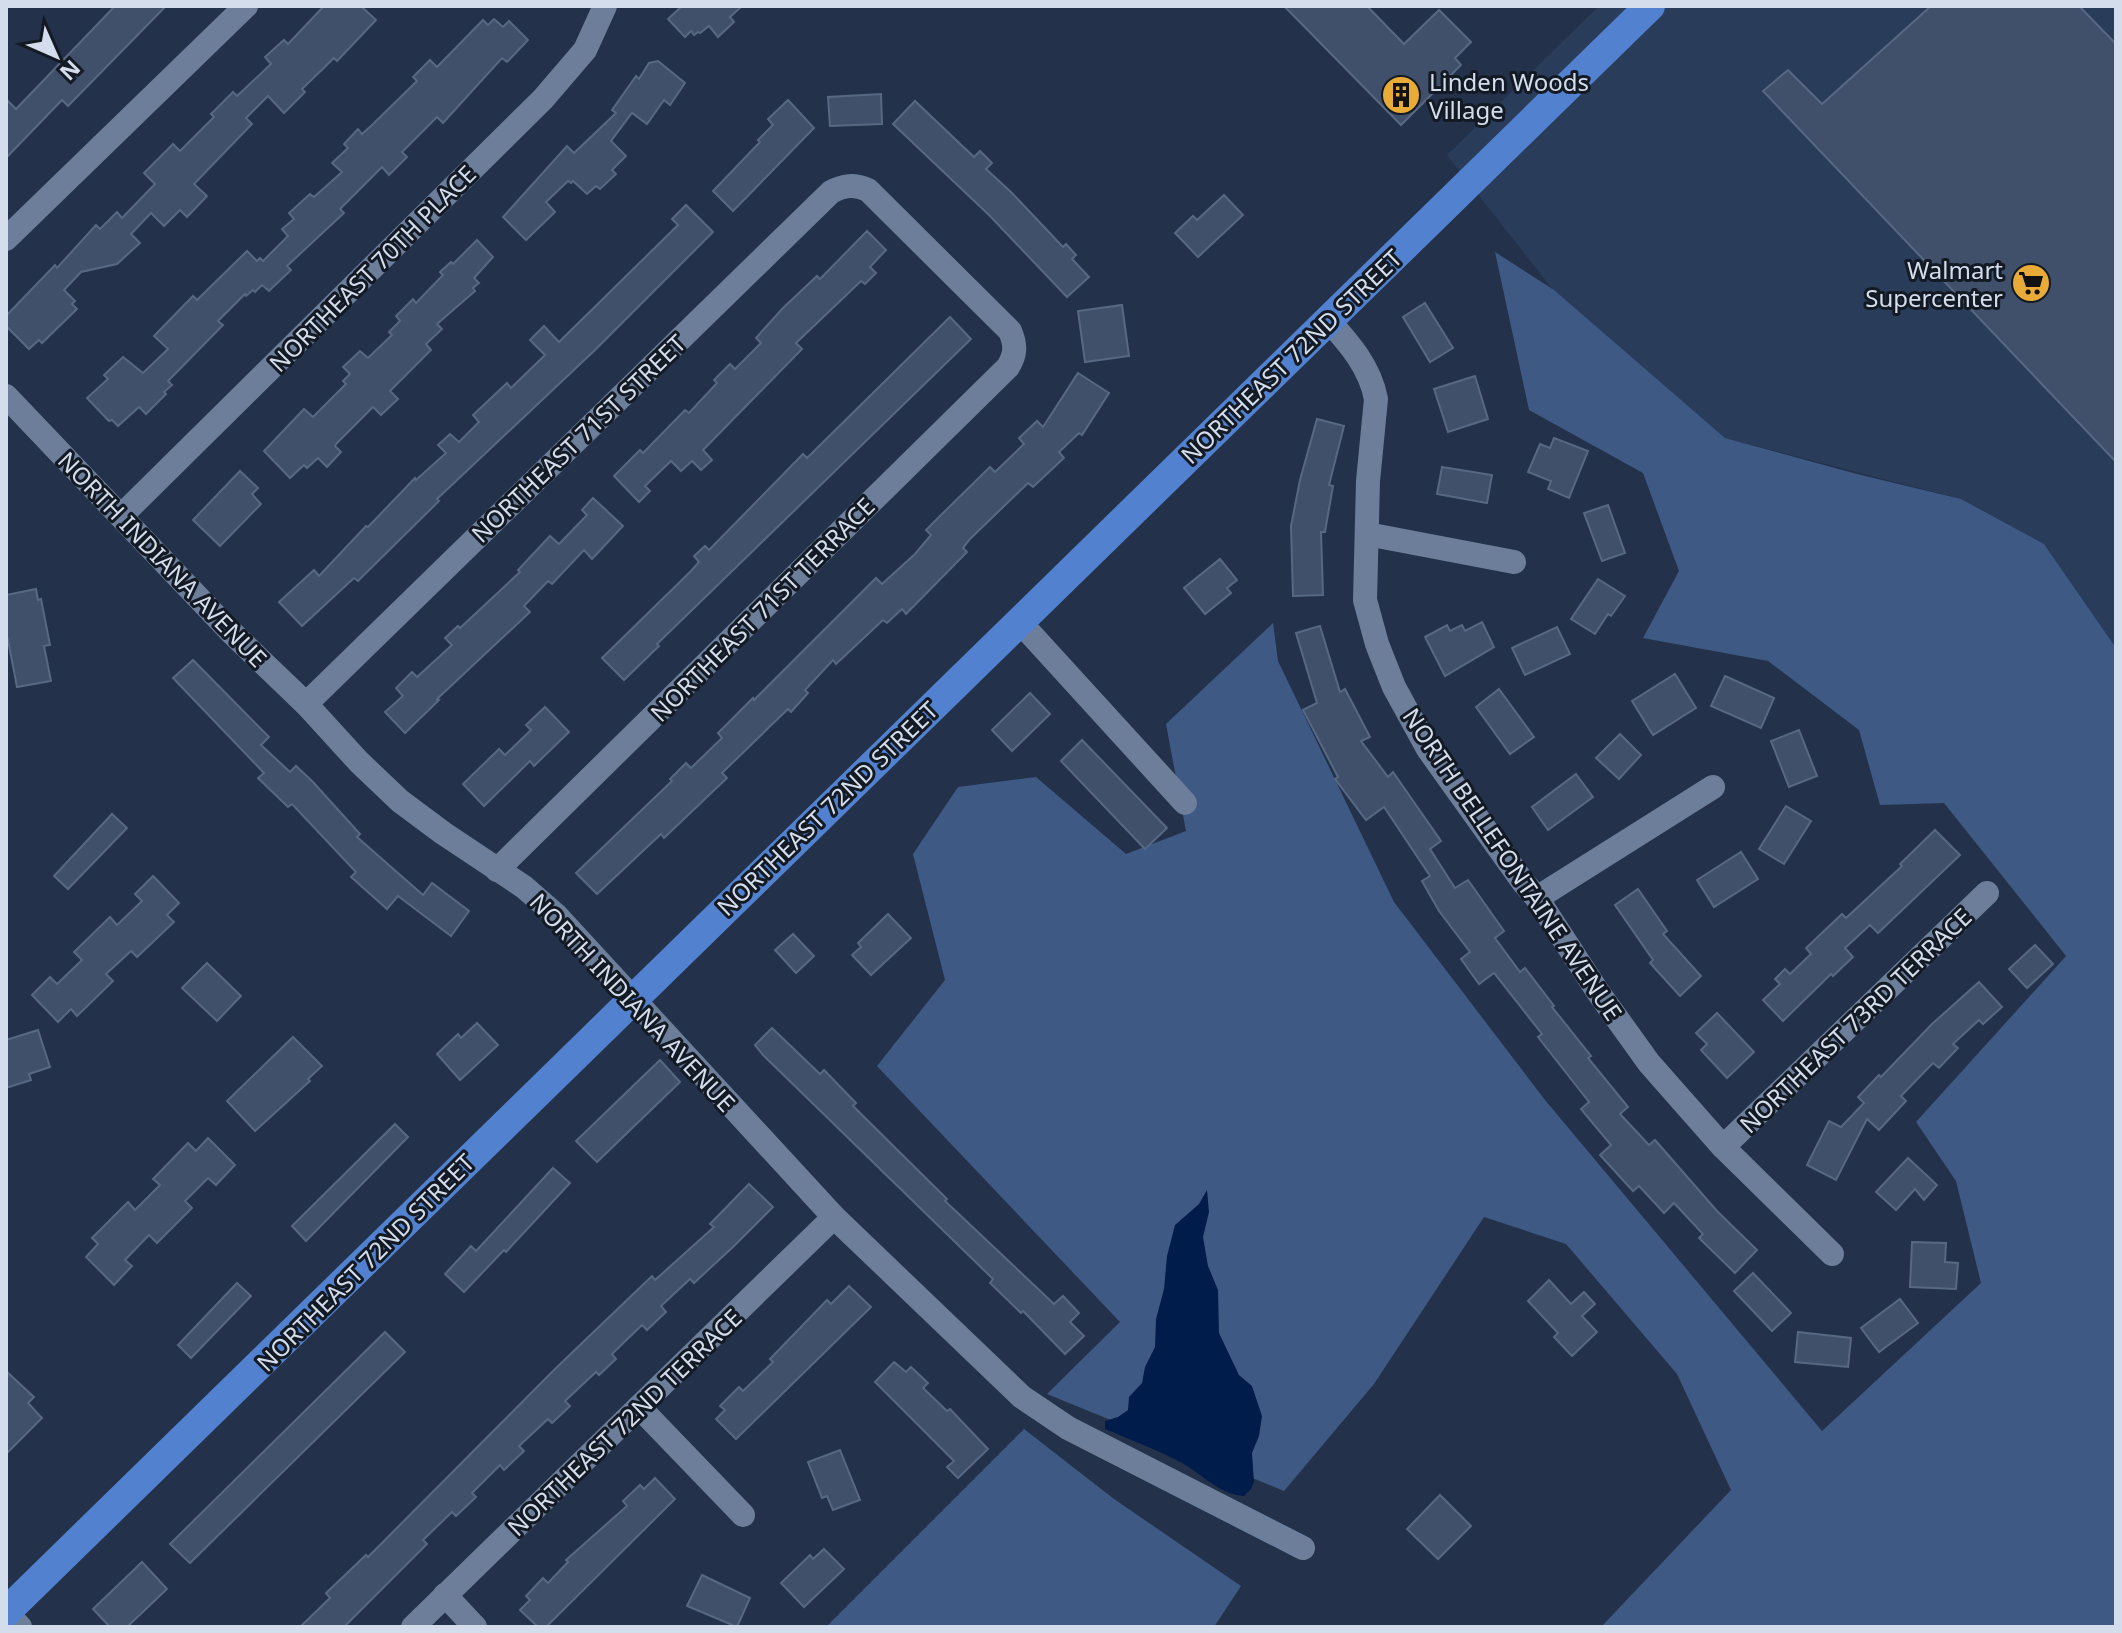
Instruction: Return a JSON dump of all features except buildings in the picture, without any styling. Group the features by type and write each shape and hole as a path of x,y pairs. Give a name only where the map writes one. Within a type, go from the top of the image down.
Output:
{"main road":[{"name":"NORTHEAST 72ND STREET","path":"6,1612 1650,6"}],"street":[{"path":"6,239 246,6"},
{"name":"NORTHEAST 70TH PLACE","path":"121,516 543,99 585,50 605,6"},
{"name":"NORTHEAST 71ST STREET","path":"306,704 831,192 843,185 857,185"},
{"name":"NORTHEAST 71ST TERRACE","path":"497,870 1008,367 1015,356 1015,343 1010,331 879,200 857,185"},
{"name":"NORTH BELLEFONTAINE AVENUE","path":"1328,320 1360,359 1376,399 1370,437 1365,600 1377,644 1394,687 1428,749 1537,898 1649,1063 1723,1147 1832,1254"},
{"name":"NORTH INDIANA AVENUE","path":"6,396 231,632 400,801 524,887 556,915 834,1217 1022,1397 1068,1428 1303,1548"},
{"path":"1367,534 1514,562"},
{"path":"1019,621 1185,803"},
{"path":"1537,898 1713,787"},
{"name":"NORTHEAST 73RD TERRACE","path":"1723,1147 1987,893"},
{"name":"NORTHEAST 72ND TERRACE","path":"413,1627 834,1217"},
{"path":"639,1407 743,1515"},
{"path":"445,1595 475,1627"},
{"path":"6,1612 20,1627"}],"shaded area":[{"path":"1599,6 2116,6 2116,648 2044,544 1961,499 1725,438 1553,290 1447,155"},
{"path":"1495,252 1554,290 1725,438 1961,499 2044,544 2116,648 2116,1627 1601,1627 1731,1490 1677,1374 1566,1244 1484,1217 1374,1384 1284,1491 1047,1394 1120,1322 877,1066 945,980 913,854 958,787 1036,777 1126,854 1186,831 1166,724 1273,623 1278,661 1394,902 1545,1100 1822,1431 1981,1283 1956,1181 1916,1122 2066,956 1944,803 1880,805 1859,730 1768,661 1643,638 1679,571 1643,473 1529,410"},
{"path":"1207,1190 1209,1212 1203,1237 1208,1266 1218,1290 1219,1333 1239,1375 1252,1386 1262,1416 1252,1453 1254,1482 1244,1496 1227,1492 1173,1458 1105,1429 1105,1421 1128,1410 1129,1397 1142,1383 1145,1367 1155,1347 1156,1319 1175,1225 1199,1204"},
{"path":"1024,1429 1114,1499 1241,1586 1214,1627 826,1627"}],"place":[{"name":"Linden Woods Village","path":"1401,95"},
{"name":"Walmart Supercenter","path":"2031,283"}]}
